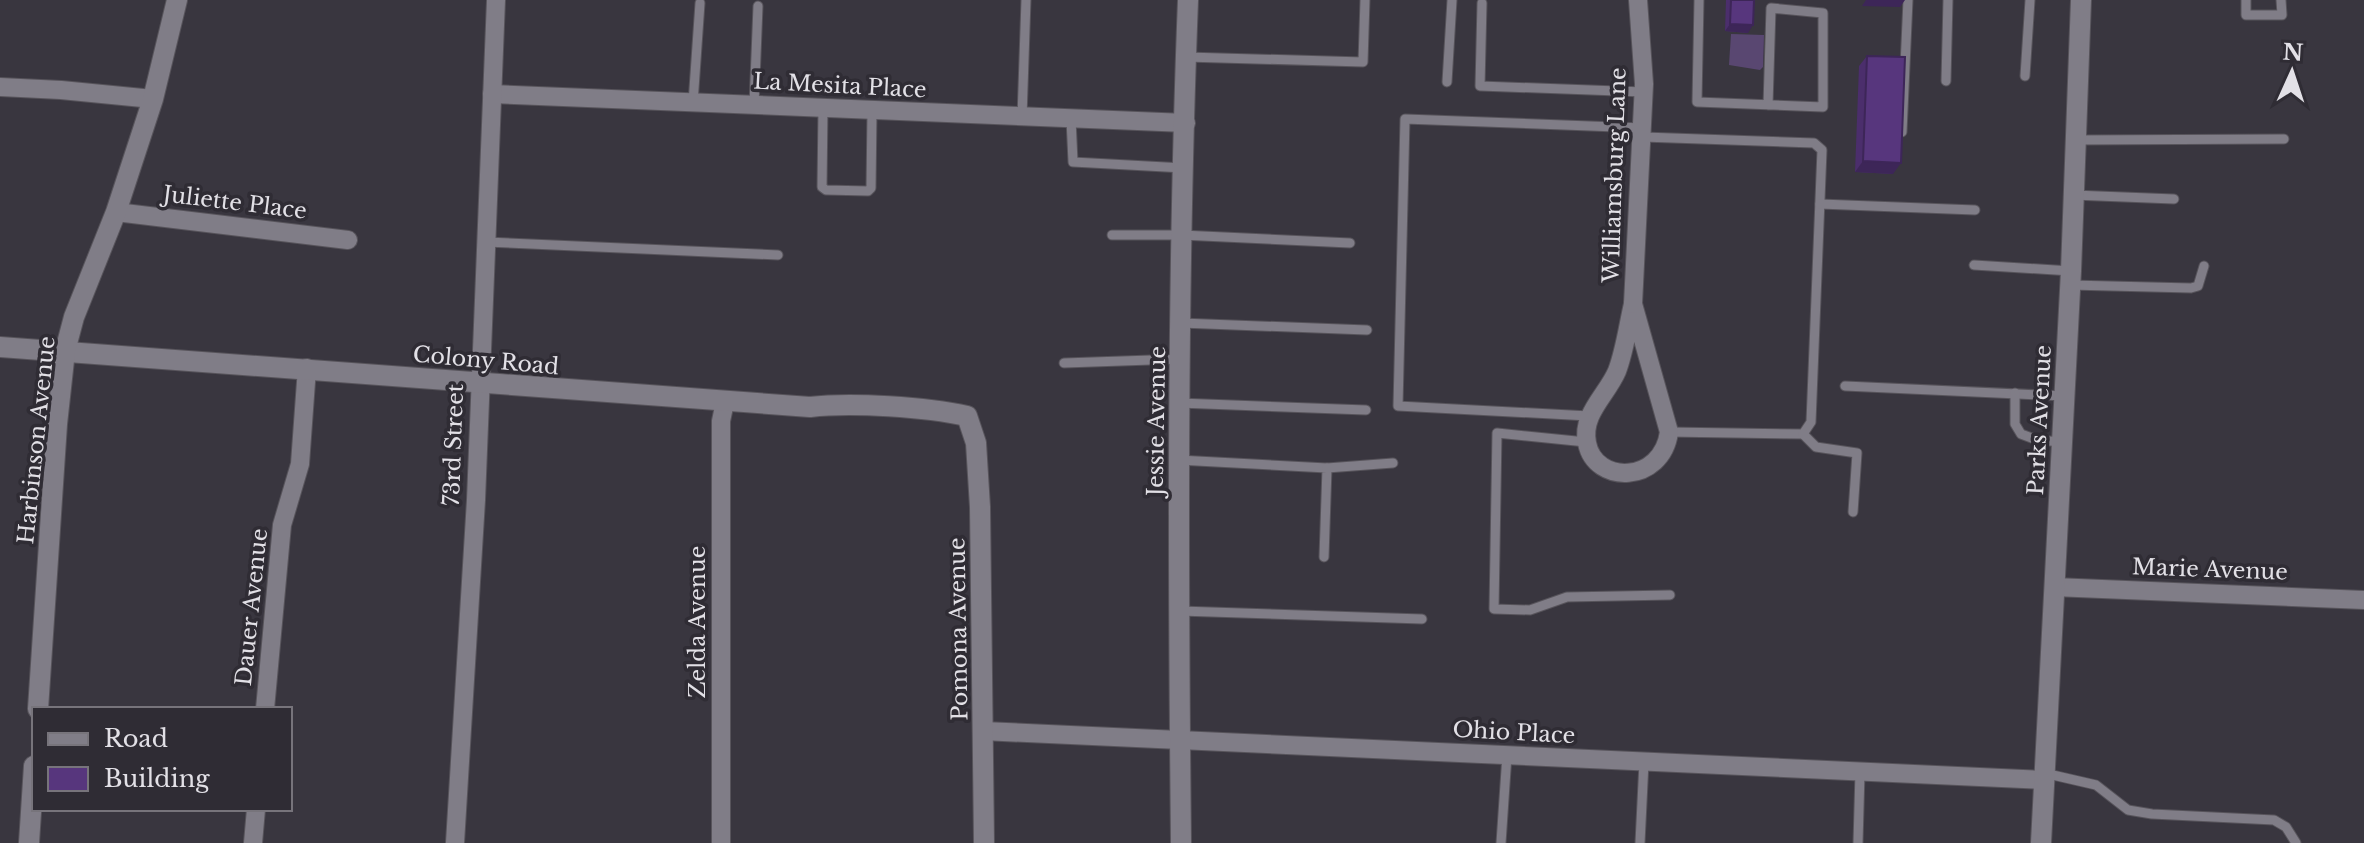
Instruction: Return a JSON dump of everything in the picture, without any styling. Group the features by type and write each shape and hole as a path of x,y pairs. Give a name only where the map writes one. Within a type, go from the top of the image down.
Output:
{"street":[{"name":"Harbinson Avenue","path":"38,707 65,351 74,317 116,212 153,99 177,0"},
{"name":"73rd Street","path":"455,843 476,500 496,0"},
{"name":"Jessie Avenue","path":"1181,843 1178,460 1188,0"},
{"name":"Williamsburg Lane","path":"1586,442 1589,416 1617,371 1633,304 1644,92 1638,0"},
{"name":"Parks Avenue","path":"2041,843 2071,278 2081,0"},
{"path":"0,87 153,99"},
{"name":"La Mesita Place","path":"492,94 1186,123"},
{"name":"Juliette Place","path":"116,212 348,240"},
{"name":"Williamsburg Lane","path":"1633,304 1669,432"},
{"name":"Colony Road","path":"0,347 725,402 906,409 967,416"},
{"name":"Dauer Avenue","path":"265,707 282,525 300,464 307,368"},
{"name":"Zelda Avenue","path":"721,843 721,421 725,402"},
{"name":"Pomona Avenue","path":"967,416 976,443 980,507 984,843"},
{"path":"1586,442 1590,452 1604,467 1633,473 1659,459 1669,432"},
{"name":"Marie Avenue","path":"2054,587 2364,600"},
{"name":"Ohio Place","path":"983,731 1860,772 2044,776"},
{"path":"29,843 32,797"},
{"path":"253,843 256,811"}],"lane":[{"path":"1022,117 1026,0"},
{"path":"1186,57 1363,62 1365,0"},
{"path":"1447,82 1452,0"},
{"path":"1699,0 1697,102 1768,105 1823,107 1823,13 1772,4 1768,105"},
{"path":"1901,147 1908,0"},
{"path":"1946,81 1948,0"},
{"path":"2025,76 2030,0"},
{"path":"2246,0 2246,15 2282,15 2281,0"},
{"path":"693,103 700,3"},
{"path":"1482,3 1480,86 1644,92"},
{"path":"754,105 758,6"},
{"path":"823,108 822,187 826,190 868,191 871,188 872,111"},
{"path":"1071,119 1073,162 1184,168"},
{"path":"1589,416 1398,406 1405,119 1814,143 1822,150 1820,204 1811,422 1803,434"},
{"path":"2075,140 2284,139"},
{"path":"2073,195 2174,199"},
{"path":"1820,204 1975,210"},
{"path":"1112,235 1350,243"},
{"path":"486,242 778,255"},
{"path":"1974,265 2071,278 2191,288 2198,286 2204,266"},
{"path":"1181,323 1367,330"},
{"path":"1064,363 1180,359"},
{"path":"1845,386 2064,396"},
{"path":"2015,393 2015,424 2021,434 2028,438 2062,442"},
{"path":"1179,403 1366,410"},
{"path":"1669,432 1803,434 1816,447 1857,453 1853,512"},
{"path":"1586,442 1497,433 1494,609 1530,610 1567,597 1670,595"},
{"path":"1178,460 1327,468 1393,463"},
{"path":"1324,557 1327,468"},
{"path":"1180,611 1422,619"},
{"path":"1501,843 1507,755"},
{"path":"1640,843 1644,762"},
{"path":"1858,843 1860,772"},
{"path":"2044,776 2096,785 2128,810 2274,820 2286,827 2296,843"}],"shaded area":[{"path":"1731,34 1764,35 1763,67 1760,70 1729,65"}],"building":[{"path":"1731,0 1754,0 1753,25 1730,24"},
{"path":"1867,56 1905,57 1901,163 1863,161"}]}
